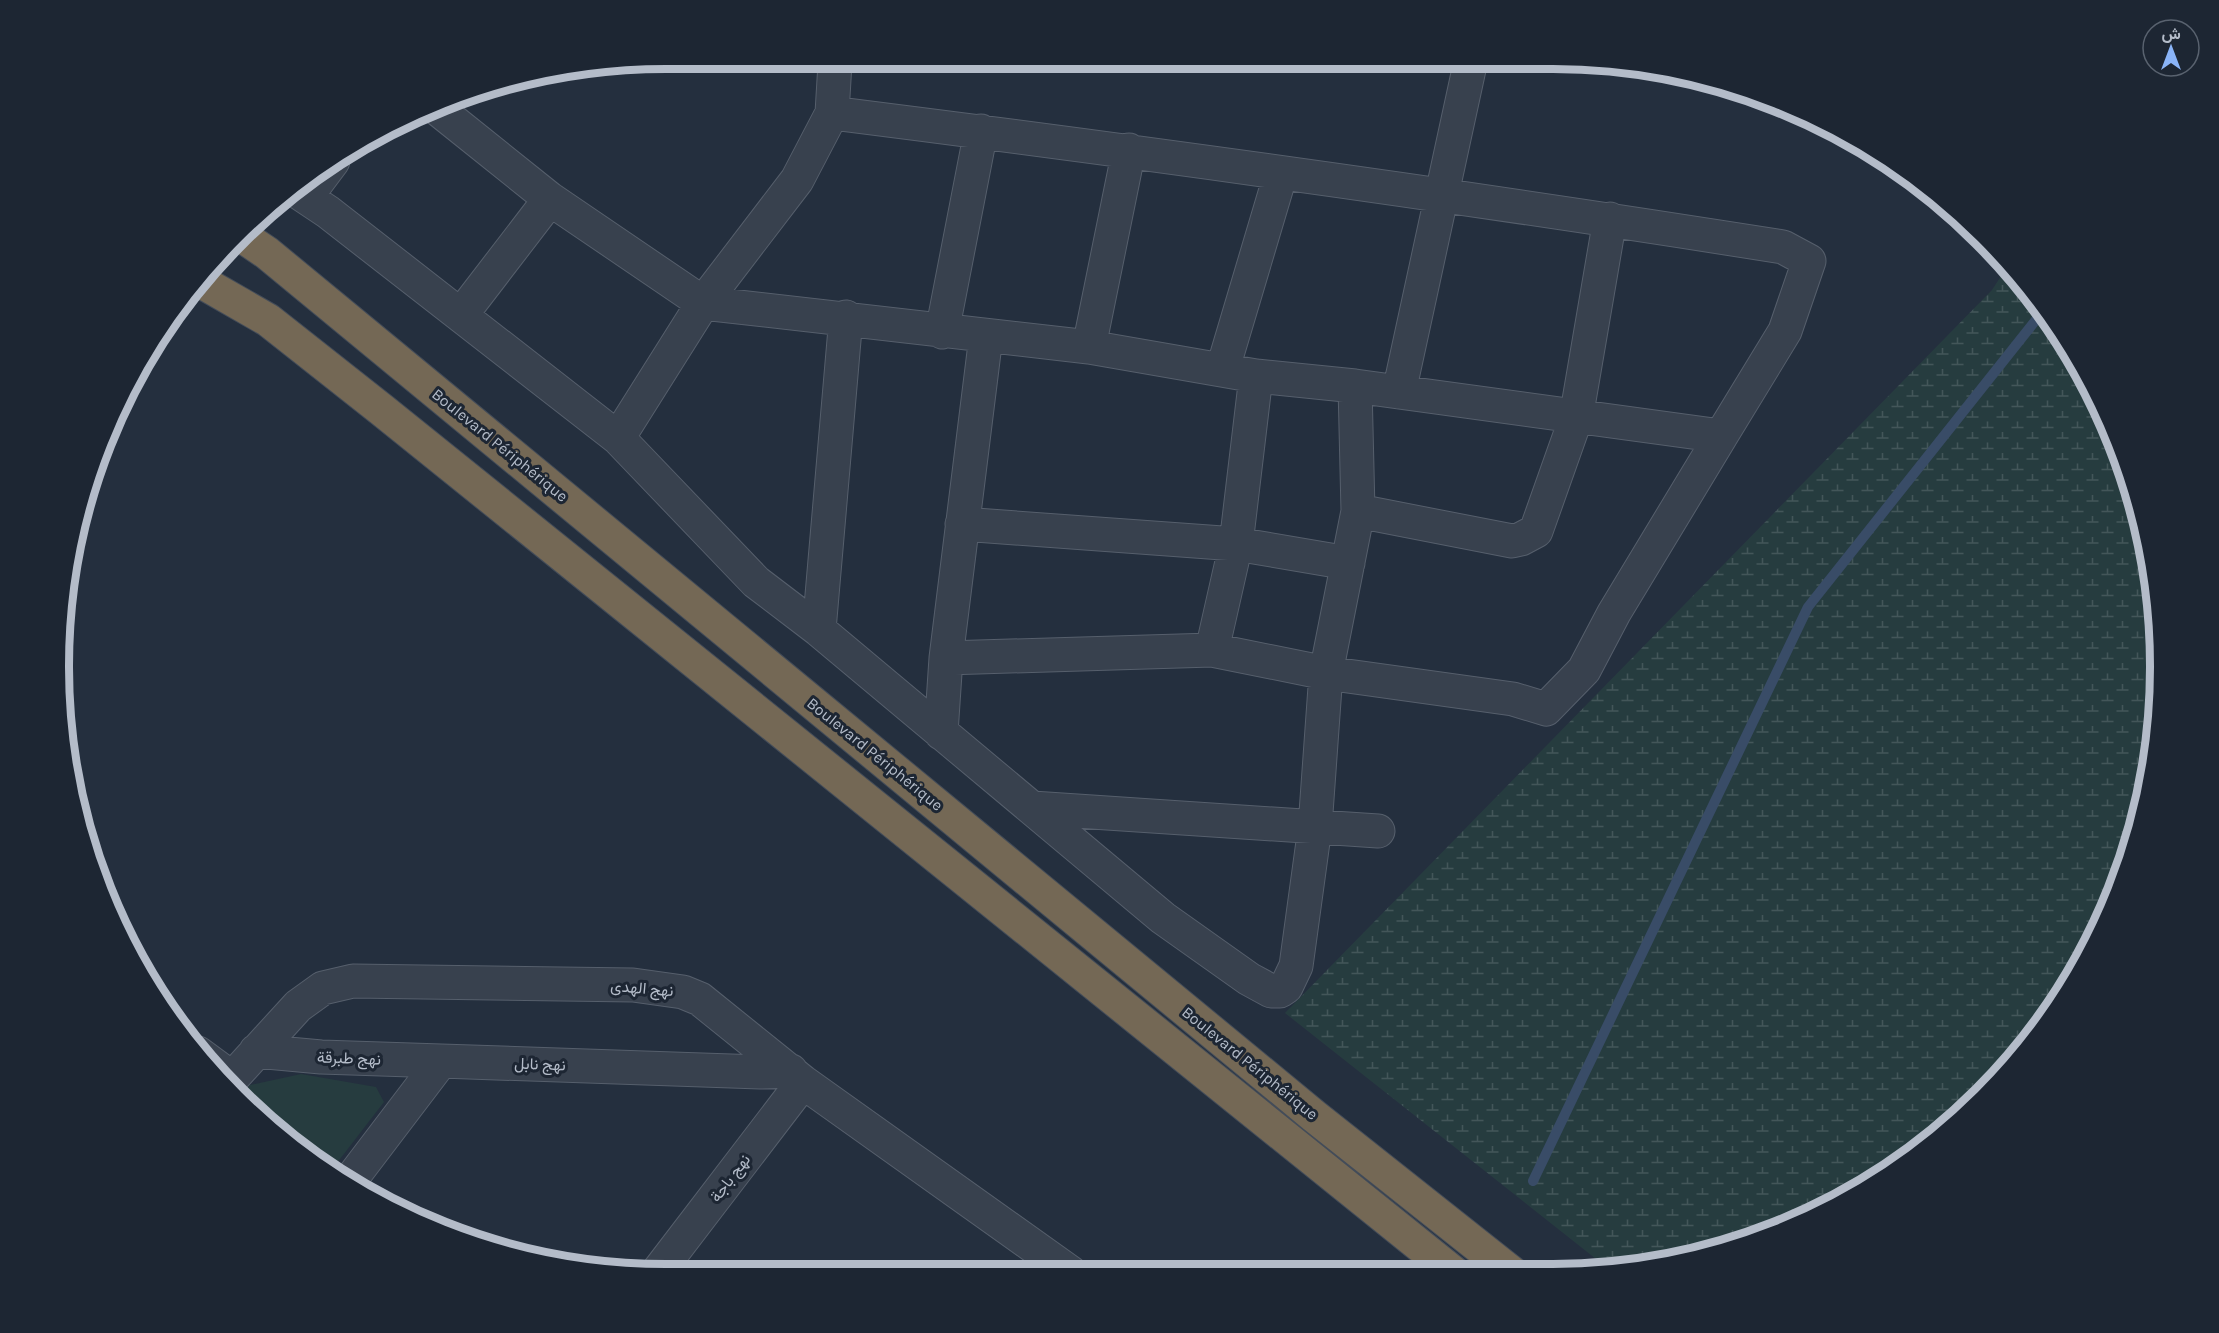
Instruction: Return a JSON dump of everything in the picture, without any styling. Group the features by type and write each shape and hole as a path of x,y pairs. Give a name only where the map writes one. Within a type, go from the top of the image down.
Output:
{"highway":[{"name":"Boulevard Périphérique","path":"248,240 276,261 1314,1116 1501,1264"},
{"name":"Boulevard Périphérique","path":"207,285 268,320 356,389 1443,1264"}],"street":[{"path":"618,438 703,303 797,180 832,113 835,69"},
{"path":"1399,392 1469,69"},
{"path":"442,113 550,199 703,303 846,317 942,332 1089,347 1223,368 1256,376 1355,386 1721,436"},
{"path":"832,113 1129,150 1610,219 1783,247 1809,261 1785,331 1614,613 1584,670 1546,709 1513,699 1326,673 1212,650 946,658"},
{"path":"942,332 981,131"},
{"path":"1089,347 1129,150"},
{"path":"1223,368 1281,173"},
{"path":"300,194 461,315 618,438 756,582 819,630 1163,918 1271,992 1280,992 1286,987 1296,966 1315,827 1326,673 1358,511 1355,386"},
{"path":"461,315 550,199"},
{"path":"1358,511 1512,541 1536,531 1576,418 1610,219"},
{"path":"819,630 846,317"},
{"path":"941,733 946,658 986,336"},
{"path":"1212,650 1236,544 1256,376"},
{"path":"962,524 1236,544 1348,564"},
{"path":"1032,808 1378,831"},
{"name":"نهج الهدى","path":"233,1077 298,1005 323,988 353,981 633,985 684,992 700,999 797,1076 1058,1264"},
{"name":"نهج طبرقة","path":"256,1051 321,1057 441,1061"},
{"path":"354,1175 441,1061"},
{"name":"نهج نابل","path":"441,1061 760,1072 797,1076"},
{"name":"نهج باجة","path":"663,1264 797,1076"}],"green space":[{"path":"2003,274 2027,303 2070,368 2105,438 2130,512 2139,550 2149,627 2149,706 2139,783 2130,821 2105,895 2070,965 2027,1030 1975,1089 1916,1141 1851,1184 1781,1219 1707,1244 1669,1253 1600,1262 1285,1013 1992,290"},
{"path":"301,1074 376,1087 384,1102 336,1164 303,1141 273,1116 246,1091 250,1085"}],"waterway":[{"path":"1533,1181 1808,607 2037,318"}]}
